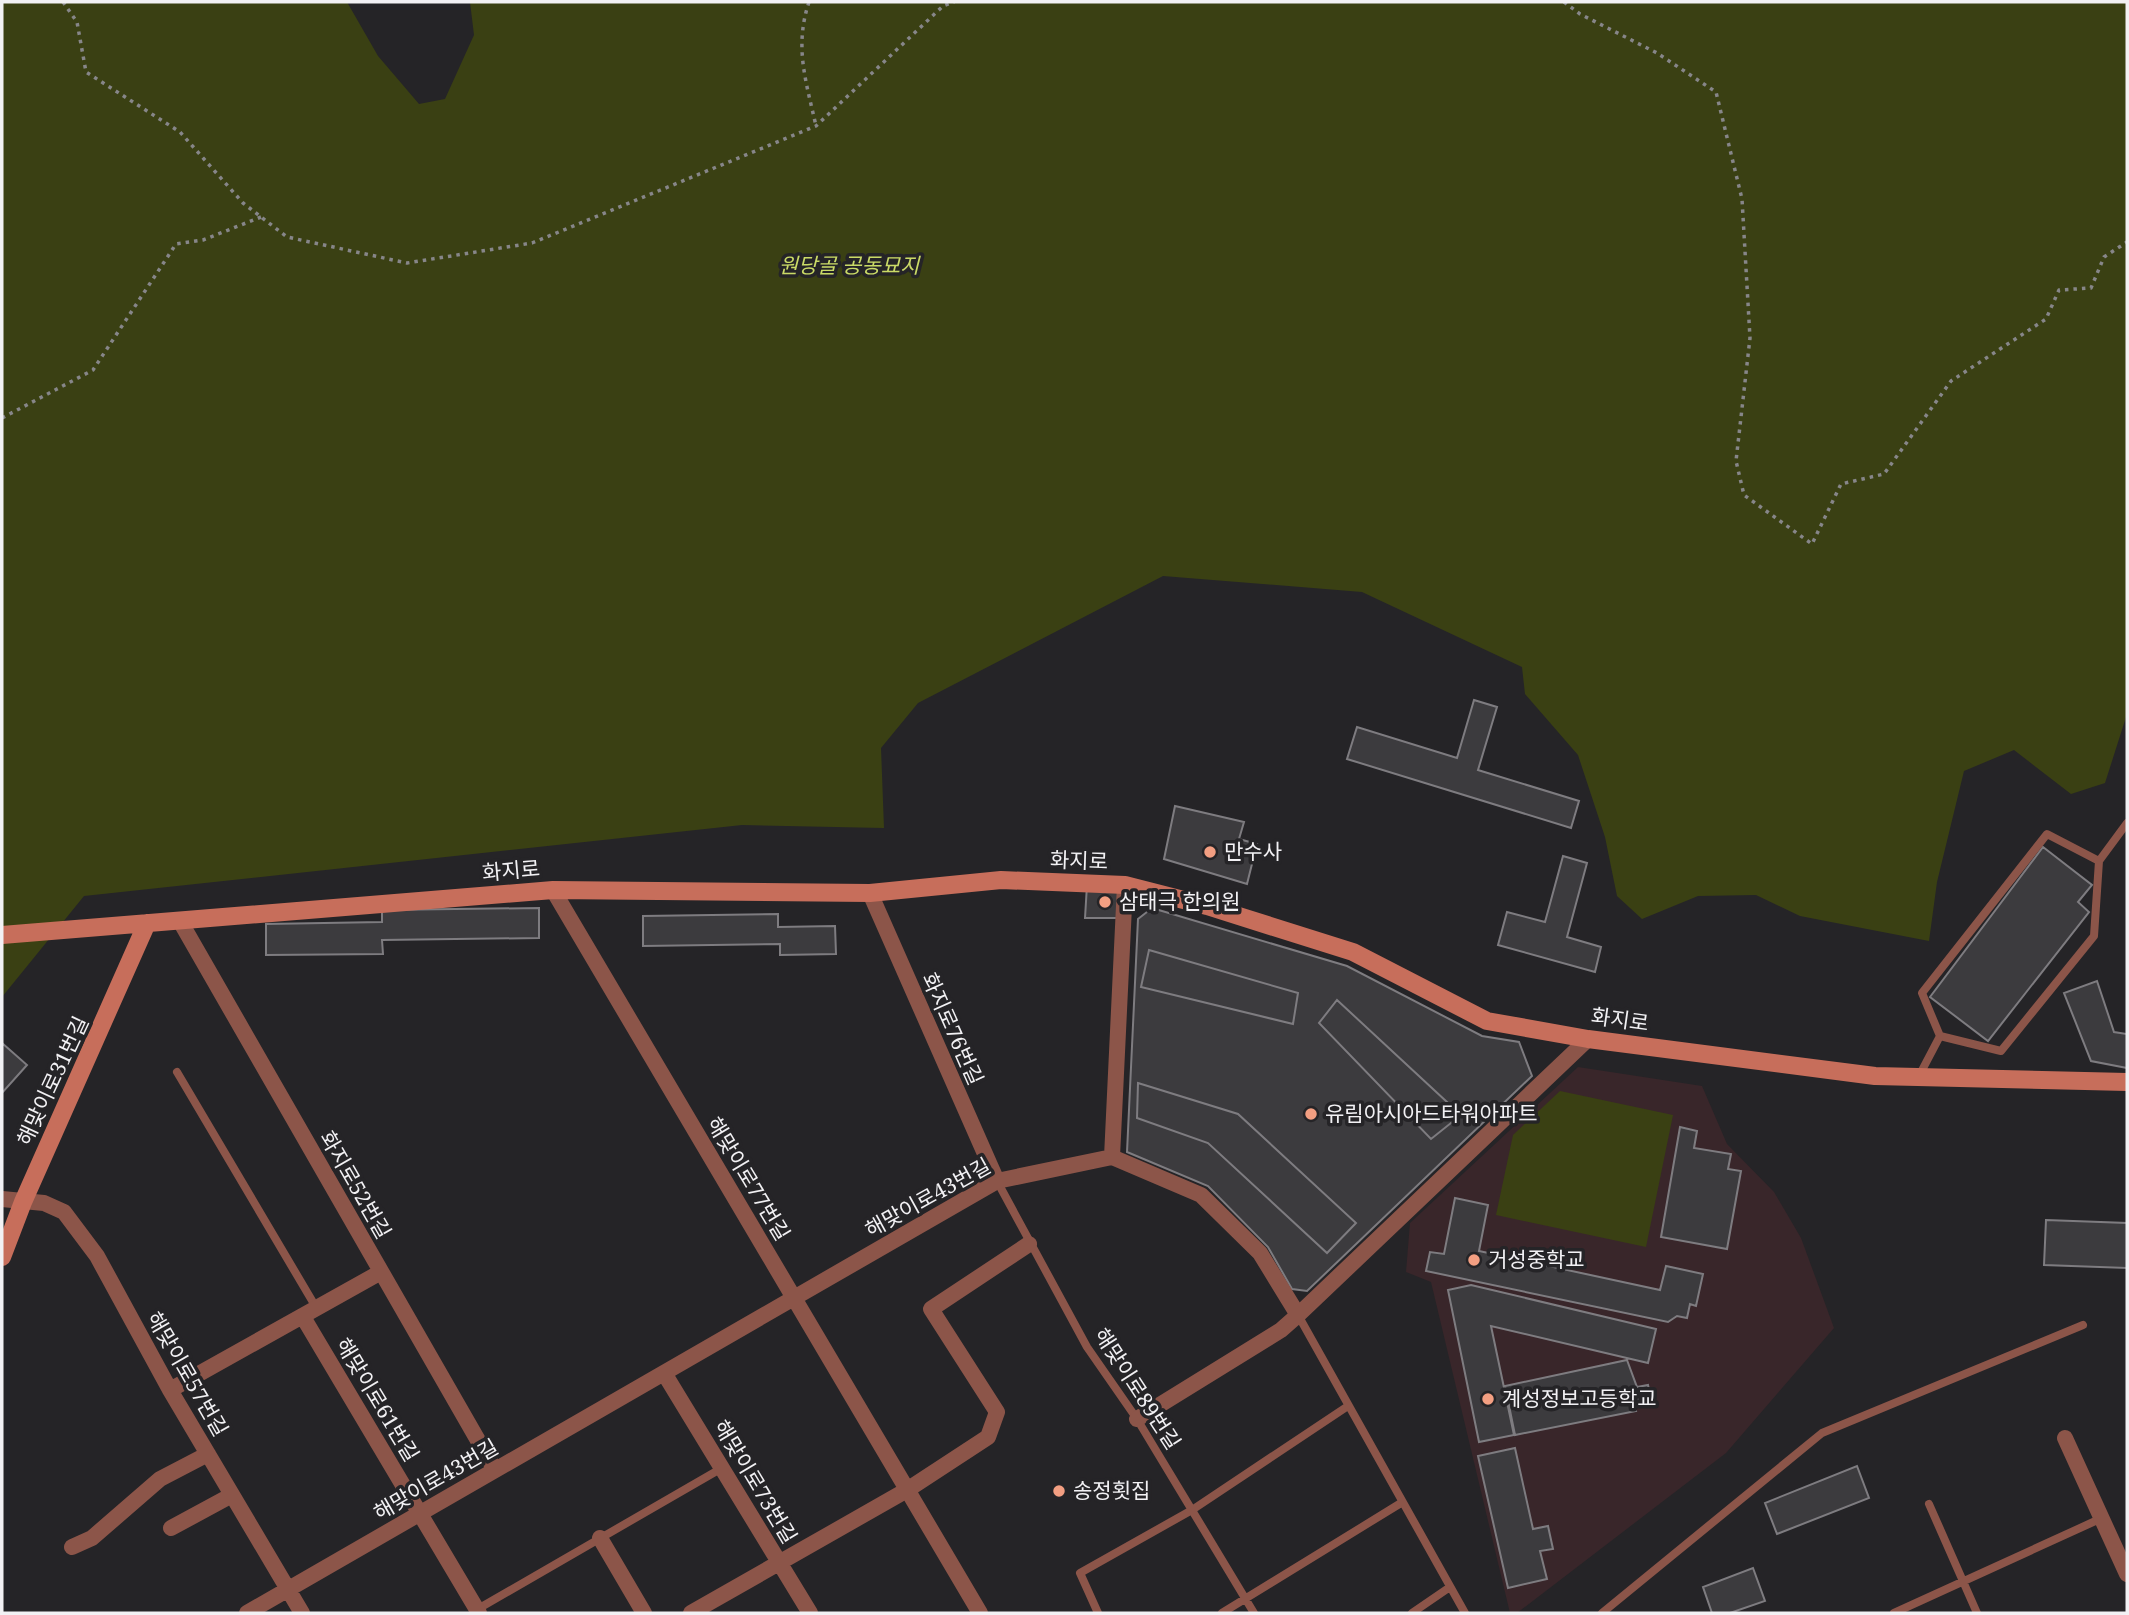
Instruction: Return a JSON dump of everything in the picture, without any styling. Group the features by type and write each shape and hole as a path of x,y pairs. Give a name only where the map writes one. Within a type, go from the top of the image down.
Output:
{"street":[{"name":"화지로","path":"2,935 553,890 870,893 1002,880 1125,885 1207,906 1353,952 1487,1021 1588,1038 1875,1076 2127,1082"},
{"path":"1125,885 1112,1157 1201,1195 1260,1254 1298,1315"},
{"name":"해맞이로77번길","path":"553,890 980,1613"},
{"name":"화지로76번길","path":"870,893 996,1181"},
{"name":"화지로52번길","path":"180,922 495,1470"},
{"name":"해맞이로31번길","path":"2,1257 23,1202 147,923"},
{"path":"1137,1419 1281,1330 1588,1038"},
{"name":"해맞이로43번길","path":"247,1613 996,1181 1112,1157"},
{"name":"해맞이로57번길","path":"2,1199 44,1203 64,1212 97,1256 170,1390 302,1613"},
{"path":"691,1613 907,1490 988,1437 997,1412 931,1309 1029,1244"},
{"path":"170,1390 381,1272"},
{"name":"해맞이로61번길","path":"310,1313 476,1612"},
{"name":"해맞이로73번길","path":"664,1373 810,1613"},
{"path":"2065,1438 2127,1574"},
{"path":"72,1547 92,1538 160,1479 208,1454"},
{"path":"171,1528 232,1495"},
{"path":"600,1538 644,1613"}],"lane":[{"path":"1940,1036 2001,1051 2094,936 2099,861 2127,823"},
{"path":"1918,1079 1940,1036 1922,993 2048,834 2099,861"},
{"name":"해맞이로61번길","path":"177,1072 310,1313"},
{"name":"해맞이로89번길","path":"996,1181 1087,1347 1137,1419 1254,1613"},
{"path":"1298,1315 1465,1613"},
{"path":"1602,1613 1822,1433 2083,1325"},
{"path":"1098,1613 1080,1573 1192,1510 1348,1406"},
{"path":"476,1612 722,1468"},
{"path":"1222,1613 1401,1503"},
{"path":"1928,1504 1977,1613"},
{"path":"1894,1613 2102,1518"},
{"path":"1412,1613 1450,1587"}],"path":[{"path":"63,2 77,22 86,72 180,132 243,203 287,237 407,263 532,243 817,126 943,6 954,2"},
{"path":"809,2 801,26 801,59 817,126"},
{"path":"1564,2 1580,14 1657,53 1716,92 1742,199 1749,338 1736,461 1744,495 1812,544 1841,484 1884,474 1951,381 2046,319 2059,290 2091,288 2104,257 2127,242"},
{"path":"2,418 93,370 176,244 203,240 261,217"}],"shaded area":[{"path":"1578,1067 1702,1086 1727,1144 1774,1192 1801,1238 1834,1328 1726,1453 1517,1613 1510,1613 1431,1282 1406,1272 1410,1223"}],"green space":[{"name":"원당골 공동묘지","path":"2,2 347,2 378,56 419,104 445,99 474,35 470,2 2127,2 2127,714 2105,783 2071,794 2014,750 1964,771 1937,882 1929,941 1800,916 1756,895 1698,896 1642,919 1617,896 1605,837 1578,755 1525,694 1522,667 1362,592 1163,576 918,703 881,748 884,828 742,825 84,896 2,997"},
{"path":"1560,1091 1673,1115 1646,1247 1496,1215 1513,1135"}],"building":[{"path":"1474,700 1497,707 1478,770 1579,801 1571,828 1347,759 1357,727 1457,758"},
{"name":"만수사","path":"1175,806 1244,822 1239,839 1257,844 1247,884 1164,859"},
{"path":"2043,847 2092,885 2078,902 2089,912 1988,1041 1930,997"},
{"path":"1563,856 1587,863 1567,937 1601,947 1595,972 1498,945 1507,912 1545,922"},
{"name":"삼태극 한의원","path":"1087,885 1125,885 1123,918 1085,918"},
{"path":"539,908 539,938 382,940 383,954 266,955 266,924 382,922 382,910"},
{"name":"유림아시아드타워아파트","path":"1152,908 1347,966 1482,1036 1519,1042 1532,1076 1307,1291 1292,1289 1268,1247 1208,1186 1127,1152 1138,919"},
{"path":"778,914 778,927 835,926 836,954 780,955 780,944 643,946 643,916"},
{"path":"1149,950 1298,993 1293,1024 1141,987"},
{"path":"2097,981 2114,1032 2127,1034 2127,1068 2091,1061 2064,993"},
{"path":"1337,1000 1461,1115 1431,1139 1319,1023"},
{"path":"2,1043 27,1065 2,1093"},
{"path":"1138,1083 1238,1114 1356,1223 1327,1253 1208,1143 1137,1118"},
{"path":"1680,1127 1697,1131 1694,1148 1731,1154 1728,1169 1741,1171 1727,1249 1661,1237"},
{"name":"거성중학교","path":"1455,1198 1488,1205 1479,1251 1660,1290 1666,1266 1703,1274 1696,1306 1690,1304 1687,1318 1677,1316 1668,1322 1426,1271 1430,1252 1444,1254"},
{"path":"2046,1220 2127,1223 2127,1268 2044,1265"},
{"name":"계성정보고등학교","path":"1471,1285 1656,1329 1648,1363 1491,1326 1514,1435 1479,1442 1448,1290"},
{"path":"1627,1360 1637,1387 1648,1385 1651,1399 1634,1403 1636,1411 1515,1435 1505,1386"},
{"path":"1515,1448 1533,1529 1548,1526 1553,1549 1540,1551 1547,1579 1508,1588 1478,1456"},
{"path":"1857,1466 1869,1498 1777,1534 1765,1503"},
{"path":"1753,1568 1765,1601 1730,1613 1712,1613 1703,1587"}],"place":[{"name":"만수사","path":"1210,852"},
{"name":"삼태극 한의원","path":"1105,902"},
{"name":"유림아시아드타워아파트","path":"1311,1114"},
{"name":"거성중학교","path":"1474,1260"},
{"name":"계성정보고등학교","path":"1488,1399"},
{"name":"송정횟집","path":"1059,1491"}]}
